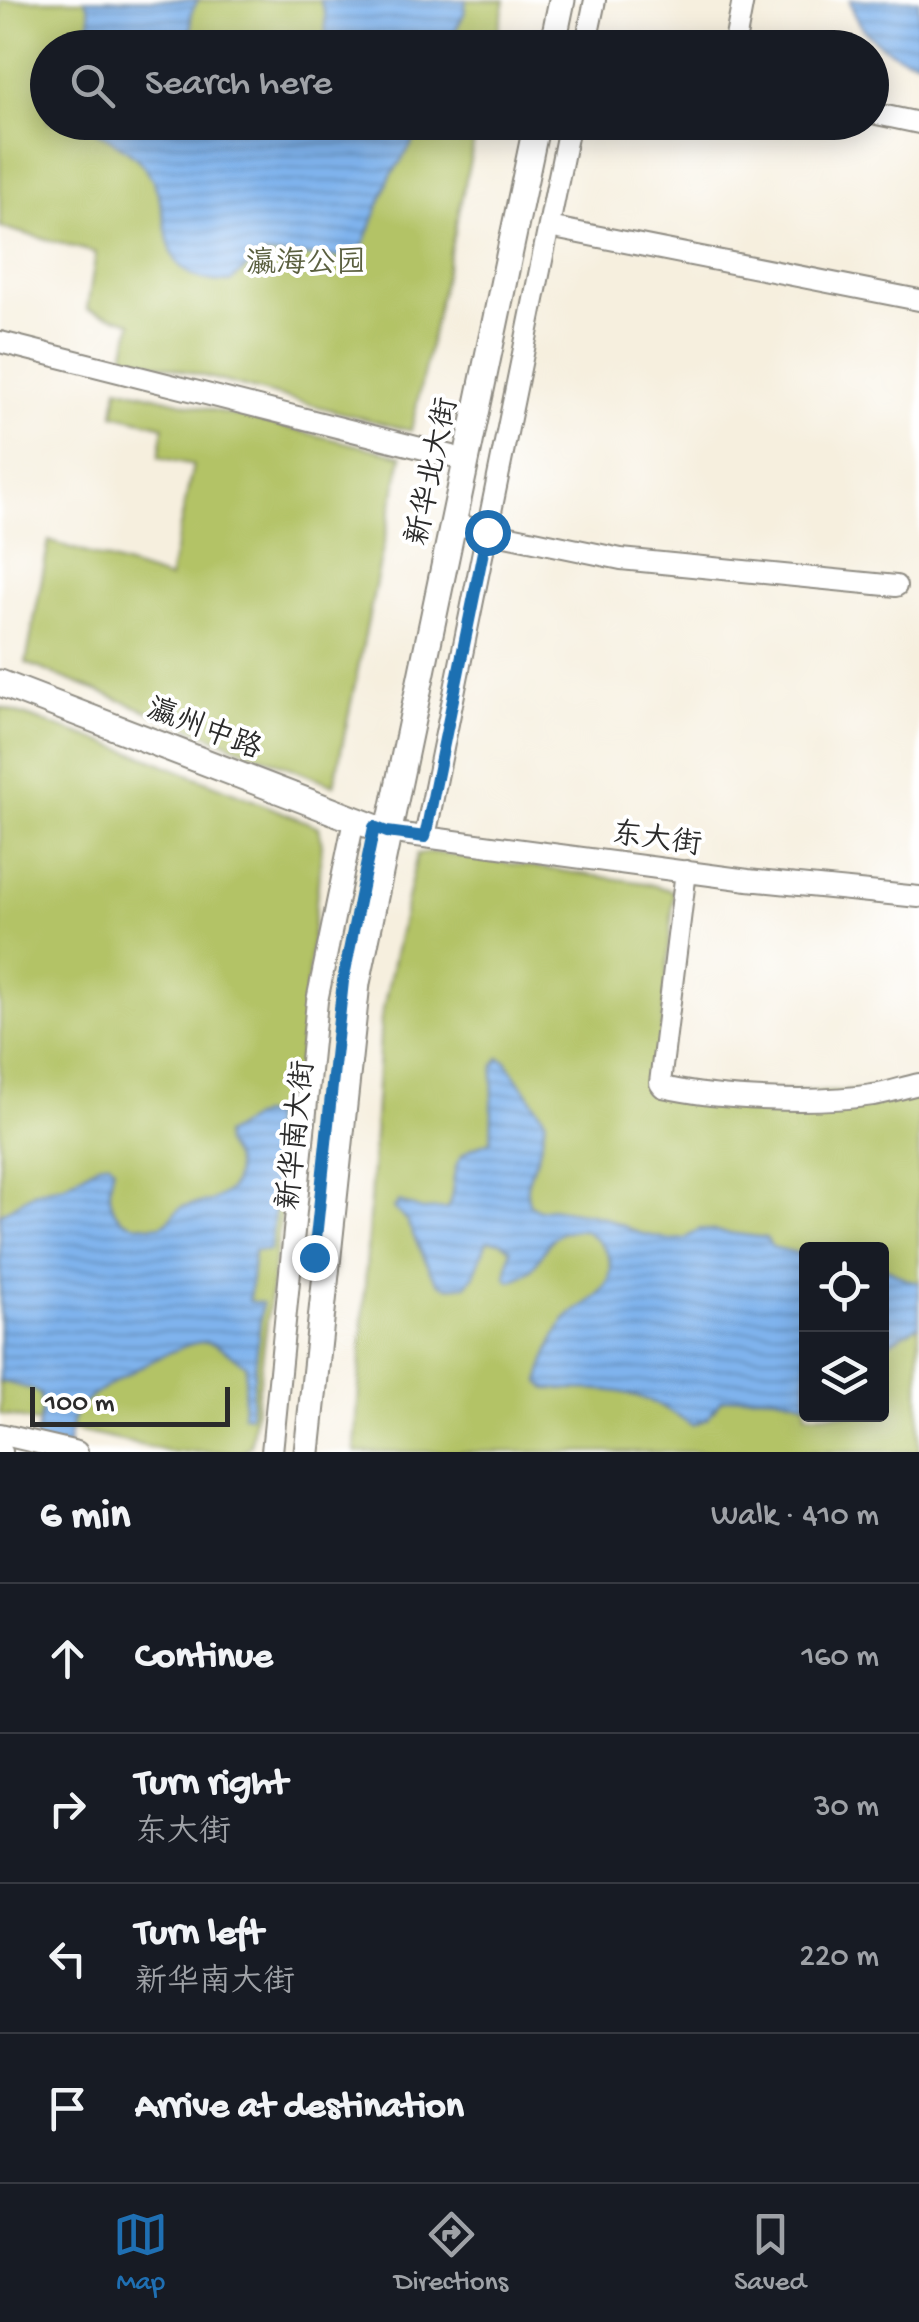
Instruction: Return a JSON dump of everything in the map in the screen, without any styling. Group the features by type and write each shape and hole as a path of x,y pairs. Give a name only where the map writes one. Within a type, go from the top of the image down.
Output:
{"main road":[{"path":"542,30 548,0"},
{"path":"556,30 562,0"},
{"name":"新华北大街","path":"372,826 519,140"},
{"name":"新华北大街","path":"372,826 452,524 533,140"},
{"name":"瀛州中路","path":"0,683 372,826"},
{"name":"新华南大街","path":"294,1452 343,981 372,826"},
{"name":"新华南大街","path":"308,1452 372,826"}],"street":[{"path":"589,30 595,0"},
{"path":"737,30 743,0"},
{"path":"889,117 919,123"},
{"path":"425,837 566,140"},
{"path":"549,227 919,300"},
{"path":"0,342 452,456"},
{"path":"452,524 621,559 896,586"},
{"path":"272,1452 317,1001 372,826"},
{"name":"东大街","path":"372,826 425,837 919,898"},
{"path":"686,871 660,1083 663,1087 764,1098 805,1098 874,1095 919,1084"},
{"path":"0,1434 78,1452"}],"green space":[{"name":"瀛海公园","path":"0,0 505,0 499,30 30,30 30,140 474,140 411,431 124,355 132,322 87,309 96,253 0,227"},
{"path":"118,387 402,456 334,785 26,663 49,541 169,579 193,465 159,457 164,426 114,414"},
{"path":"0,707 146,757 319,827 322,845 293,1122 251,1445 243,1452 171,1452 0,1414"},
{"path":"431,852 645,883 674,891 656,1093 919,1091 919,1452 355,1452 381,1018 417,854"}],"water":[{"path":"85,0 198,0 191,13 192,30 88,30 89,11"},
{"path":"320,0 466,0 456,30 326,30"},
{"path":"850,0 919,0 919,61 889,50 889,30 865,30"},
{"path":"111,140 413,140 390,177 360,254 262,255 230,282 203,279 185,270 174,257 154,183 142,164"},
{"path":"499,1058 506,1061 546,1120 527,1185 530,1205 539,1210 551,1208 601,1216 639,1233 670,1240 685,1239 700,1229 766,1238 772,1247 799,1253 799,1401 775,1396 721,1400 707,1419 692,1425 656,1403 623,1393 547,1389 540,1382 541,1375 562,1324 602,1290 611,1271 607,1254 584,1230 558,1235 532,1268 510,1281 506,1277 511,1249 501,1242 487,1241 466,1285 447,1287 439,1283 407,1222 394,1208 399,1202 422,1210 447,1209 458,1161 469,1150 491,1140 494,1065"},
{"path":"259,1114 272,1115 270,1136 282,1138 270,1251 254,1250 249,1301 262,1303 250,1416 243,1415 246,1365 205,1342 178,1349 140,1367 89,1399 74,1417 67,1452 32,1452 42,1411 40,1394 0,1381 0,1214 37,1191 65,1185 98,1164 109,1162 114,1168 110,1197 116,1213 131,1223 162,1224 182,1207 213,1200 229,1190 235,1167 224,1135"},
{"path":"889,1269 919,1283 919,1325 889,1342"}],"route":[{"path":"314,1257 343,981 374,827 425,837 487,532"}]}
